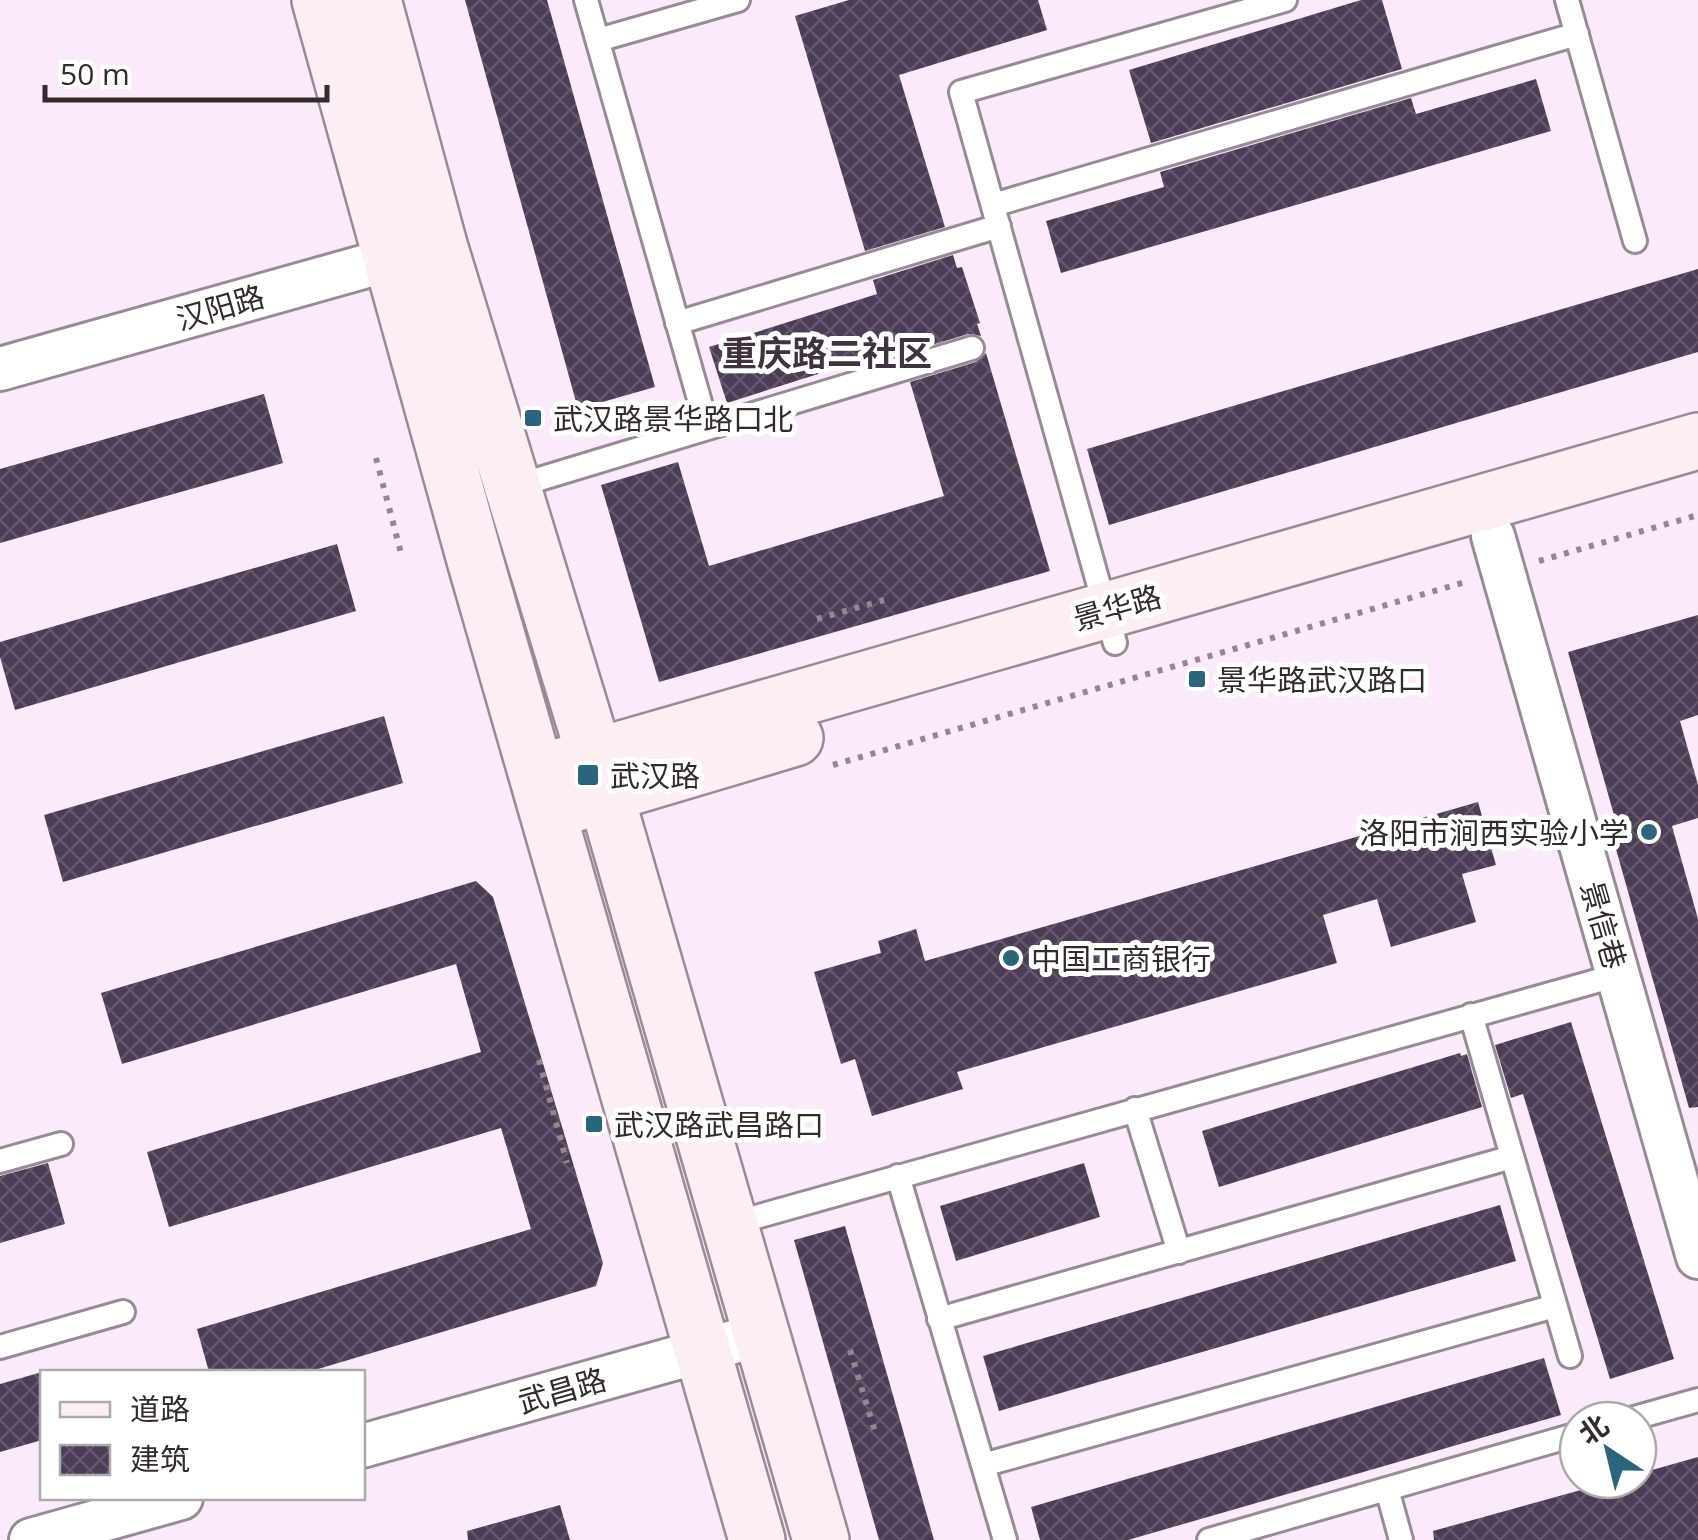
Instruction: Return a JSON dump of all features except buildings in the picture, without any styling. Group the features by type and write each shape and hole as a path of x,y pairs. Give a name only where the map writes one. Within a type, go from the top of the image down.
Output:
{"main road":[{"path":"320,0 416,252 513,487 821,1540"},
{"path":"373,0 416,252 543,793 757,1540"},
{"name":"景华路","path":"543,793 1111,626 1698,441"},
{"name":"景华路","path":"1111,626 1498,553 1698,478"}],"street":[{"name":"汉阳路","path":"0,369 416,252"},
{"name":"景信巷","path":"1498,553 1698,1257"},
{"name":"武昌路","path":"365,1445 762,1334"},
{"path":"31,1540 174,1500"}],"lane":[{"path":"586,0 707,427"},
{"path":"598,40 738,0"},
{"path":"1111,626 961,92 1284,0"},
{"path":"1567,0 1634,241"},
{"path":"677,323 996,216 1577,34"},
{"path":"513,487 972,348"},
{"path":"730,1224 1618,975"},
{"path":"1471,1016 1570,1356"},
{"path":"1134,1109 1178,1252"},
{"path":"0,1161 61,1144"},
{"path":"939,1320 1512,1157"},
{"path":"898,1176 1004,1540"},
{"path":"983,1466 1555,1306"},
{"path":"0,1347 124,1312"},
{"path":"1658,1411 1698,1400"},
{"path":"1209,1540 1558,1440"},
{"path":"1386,1489 1401,1540"}],"path":[{"path":"376,458 402,553"},
{"path":"824,768 1498,553 1698,516"},
{"path":"817,619 884,600"},
{"path":"539,1060 567,1163"},
{"path":"850,1350 876,1435"}],"place":[{"name":"武汉路景华路口北","path":"533,418"},
{"name":"景华路武汉路口","path":"1197,679"},
{"name":"武汉路","path":"588,775"},
{"name":"洛阳市涧西实验小学","path":"1649,832"},
{"name":"中国工商银行","path":"1011,958"},
{"name":"武汉路武昌路口","path":"594,1124"}],"district":[{"name":"重庆路二社区","path":"827,352"}]}
